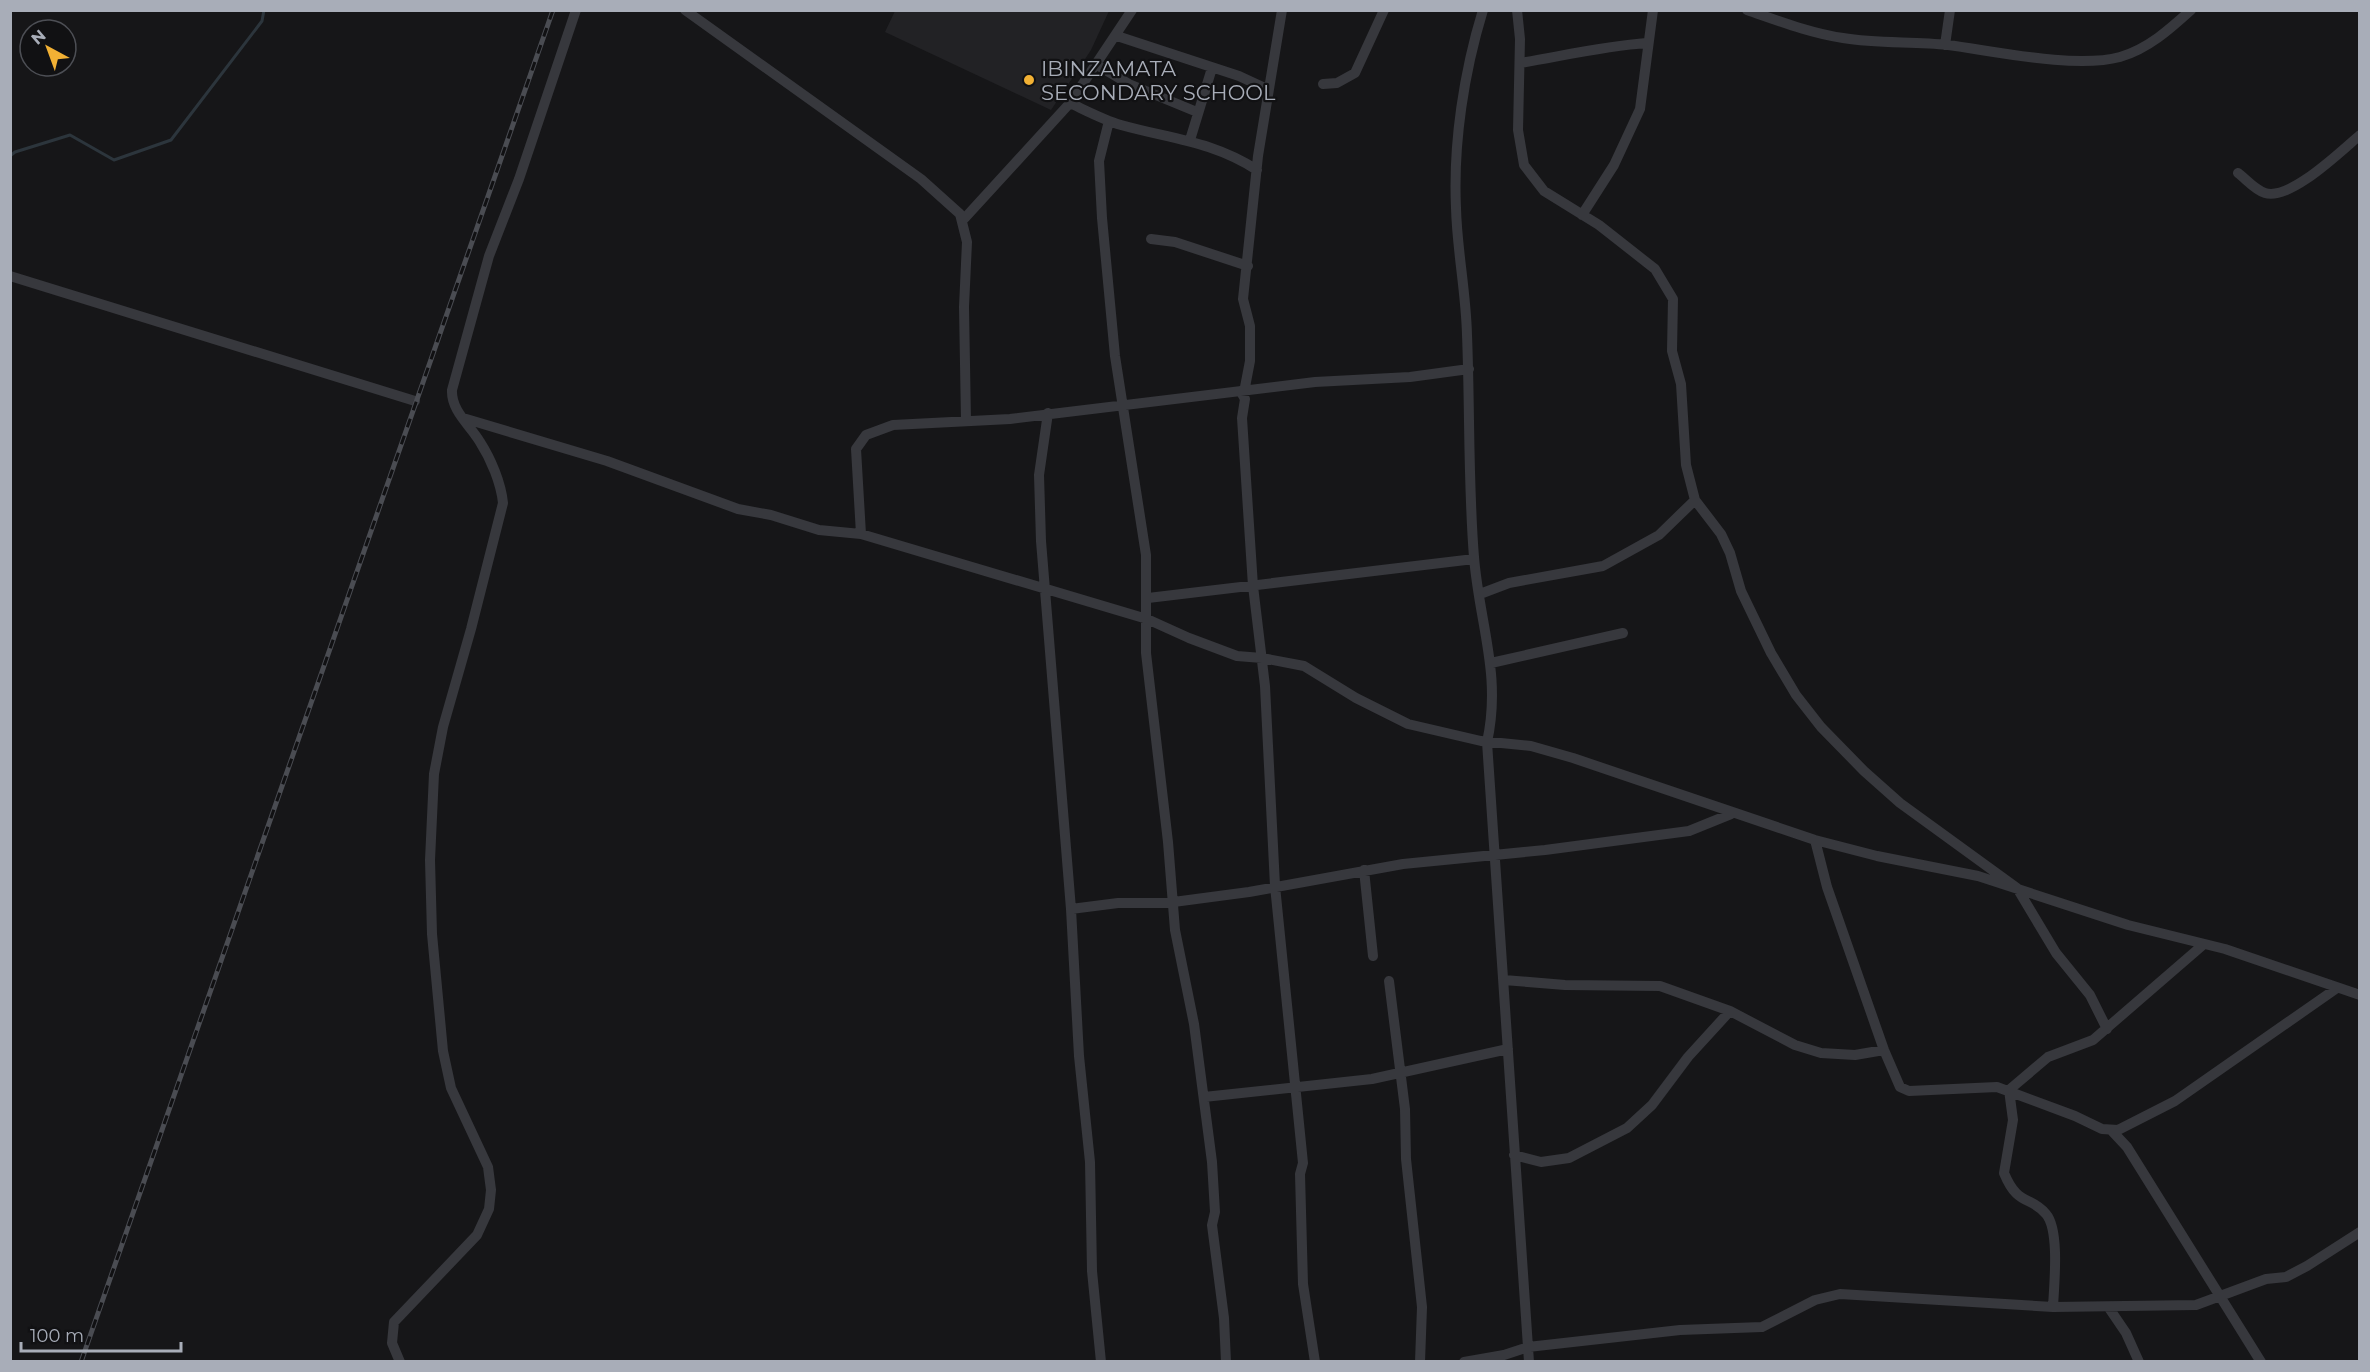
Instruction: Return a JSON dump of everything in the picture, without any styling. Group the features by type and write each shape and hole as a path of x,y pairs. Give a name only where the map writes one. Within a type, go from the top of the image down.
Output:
{"street":[{"path":"400,1362 392,1343 394,1322 477,1235 489,1209 491,1190 488,1167 451,1088 443,1051 432,934 430,860 434,774 442,727 471,629 503,503 502,490 482,444 453,404 452,390 481,286 576,10"},
{"path":"685,10 921,179 949,202 963,220 967,242 964,307 966,421"},
{"path":"963,220 1070,103 1117,36 1132,10"},
{"path":"1241,392 1245,387 1250,361 1250,326 1243,299 1267,89 1282,10"},
{"path":"1323,84 1337,83 1355,73 1384,10"},
{"path":"1484,10 1468,72 1459,130 1455,205 1469,369 1469,458 1474,559 1491,663 1494,712 1487,742 1514,1155 1522,1231 1529,1362"},
{"path":"1517,10 1520,63 1518,130 1524,165 1544,191 1582,215 1655,269 1673,299 1672,351 1681,384 1686,465 1695,500 1721,534 1730,553 1742,591 1771,653 1796,695 1821,727 1900,803 2017,888 2056,953 2090,995 2107,1029"},
{"path":"1582,215 1614,165 1640,109 1653,10"},
{"path":"1747,10 1804,31 1844,39 1945,45 2030,57 2119,58 2143,48 2191,10"},
{"path":"1945,45 1950,10"},
{"path":"1117,36 1267,89"},
{"path":"1520,63 1570,56 1618,45 1647,43"},
{"path":"1097,65 1129,84 1197,112"},
{"path":"1190,140 1212,68"},
{"path":"1070,103 1109,121 1190,140 1235,156 1257,170"},
{"path":"1109,121 1102,142 1098,176 1115,356 1146,555 1148,598 1146,653 1174,902 1175,930 1194,1024 1212,1162 1215,1212 1212,1225 1224,1318 1226,1362"},
{"path":"2238,173 2258,189 2276,194 2294,187 2360,135"},
{"path":"1151,239 1175,242 1248,266"},
{"path":"10,276 415,401"},
{"path":"861,534 856,449 866,435 893,425 966,421 1315,382 1410,377 1469,369"},
{"path":"1241,392 1245,399 1243,442 1253,586 1262,658 1275,886 1303,1163 1300,1174 1303,1284 1315,1362"},
{"path":"1048,413 1039,475 1041,541 1071,909 1079,1056 1090,1162 1092,1271 1101,1362"},
{"path":"463,418 607,461 738,509 771,514 819,530 861,534 1148,619 1189,639 1237,656 1304,666 1356,698 1408,724 1487,742 1531,746 1573,758 1731,814 1815,840 1876,856 1978,876 2128,925 2204,944 2356,992"},
{"path":"1480,594 1509,583 1603,566 1659,535 1695,500"},
{"path":"1148,598 1474,559"},
{"path":"1491,663 1623,633"},
{"path":"1071,909 1118,903 1174,902 1364,870 1689,831 1731,814"},
{"path":"1815,840 1827,887 1884,1050 1900,1087 1909,1091 1956,1091 1981,1087 2009,1090 2102,1130 2112,1131 2130,1126 2175,1101 2337,987"},
{"path":"1364,870 1373,956"},
{"path":"2009,1090 2048,1058 2079,1047 2107,1029 2204,944"},
{"path":"1504,980 1565,985 1660,986 1730,1011 1795,1045 1821,1053 1855,1055 1884,1050"},
{"path":"1389,981 1405,1109 1406,1159 1422,1307 1420,1362"},
{"path":"1514,1155 1541,1162 1569,1158 1627,1128 1652,1105 1688,1057 1730,1011"},
{"path":"1204,1097 1400,1074 1508,1049"},
{"path":"2009,1090 2013,1120 2004,1173 2020,1198 2046,1213 2050,1220 2055,1264 2053,1307"},
{"path":"2112,1131 2127,1147 2261,1362"},
{"path":"1464,1362 1504,1355 1528,1347 1680,1330 1762,1327 1815,1300 1840,1294 2053,1307 2196,1305 2266,1279 2286,1276 2307,1266 2360,1232"},
{"path":"2109,1308 2126,1333 2139,1362"}],"shaded area":[{"name":"IBINZAMATA SECONDARY SCHOOL","path":"895,10 1109,11 1091,50 1051,110 885,32"}],"waterway":[{"path":"10,156 15,152 70,135 114,160 171,140 262,21 264,10"}],"railway":[{"path":"81,1362 553,10"}],"place":[{"name":"IBINZAMATA SECONDARY SCHOOL","path":"1029,80"}]}
